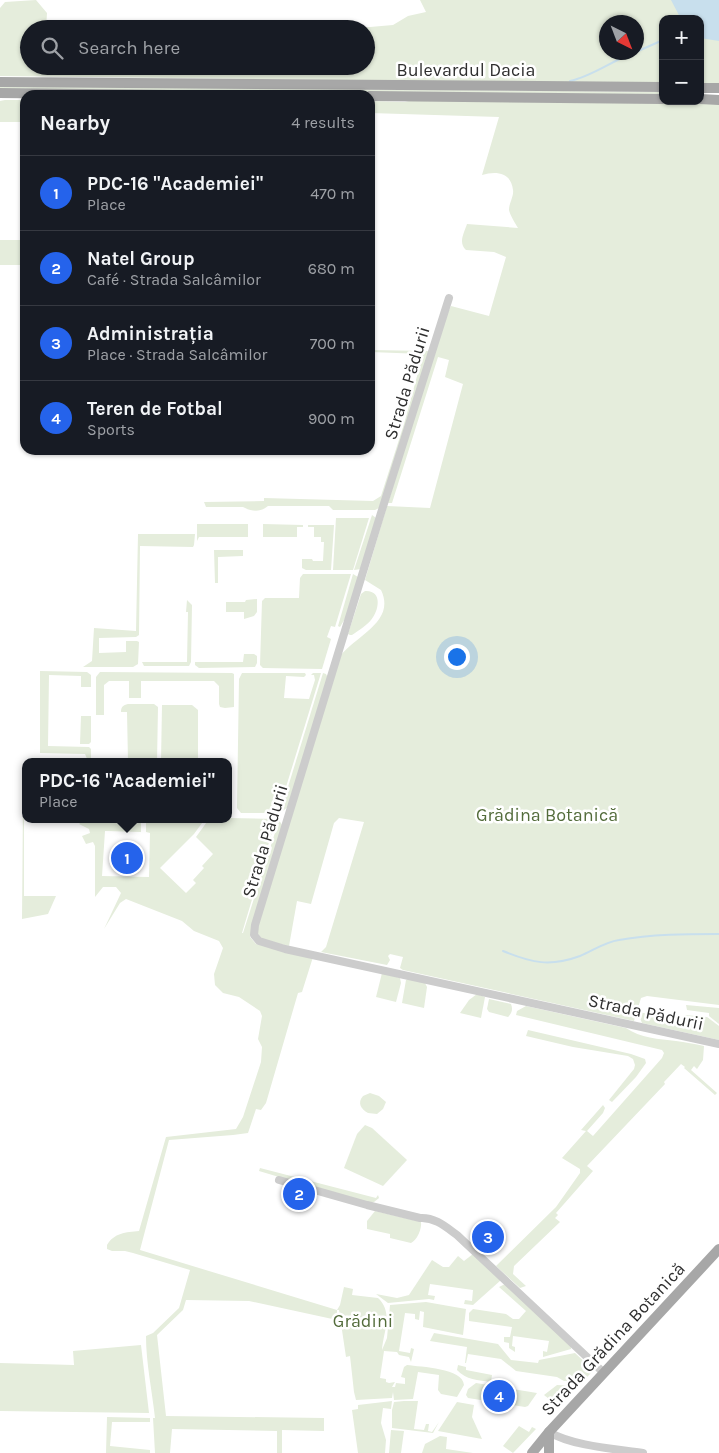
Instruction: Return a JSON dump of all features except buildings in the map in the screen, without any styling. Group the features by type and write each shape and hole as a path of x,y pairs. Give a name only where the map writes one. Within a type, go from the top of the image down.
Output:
{"main road":[{"name":"Bulevardul Dacia","path":"0,82 659,87"},
{"path":"704,88 719,88"},
{"path":"0,93 20,93"},
{"name":"Bulevardul Dacia","path":"375,96 659,99"},
{"path":"704,100 719,100"},
{"name":"Strada Grădina Botanică","path":"532,1453 549,1432 719,1249"},
{"path":"549,1432 549,1453"}],"street":[{"name":"Strada Pădurii","path":"449,298 287,817 255,925 254,935 259,941 283,948 719,1044"},
{"path":"279,1180 367,1206 427,1218 443,1225 457,1235 604,1373"},
{"path":"549,1432 557,1437 643,1453"}],"green space":[{"path":"36,0 47,13 47,20 20,20 20,75 375,75 375,27 393,25 408,16 426,12 420,0 719,0 719,85 704,84 704,15 659,15 659,84 0,76 0,8 5,2"},
{"path":"0,86 659,92 659,95 375,92 375,90 0,89"},
{"path":"20,100 20,122 0,122 0,101"},
{"name":"Grădina Botanică","path":"375,101 659,102 659,105 719,103 719,1005 647,996 641,998 634,1021 403,970 400,968 403,957 390,954 388,956 390,960 387,965 321,952 326,947 364,822 339,818 334,823 311,904 297,901 289,946 263,940 258,934 257,929 341,655 373,627 383,610 384,601 381,590 365,580 387,506 430,508 463,384 445,377 449,360 438,357 392,503 388,503 442,325 451,306 489,316 506,257 494,252 466,250 462,244 464,231 467,224 518,228 509,210 513,192 512,184 502,174 482,175 499,117 375,113"},
{"path":"0,240 20,240 20,265 0,265"},
{"path":"375,350 429,351 379,508 375,510 333,510 329,506 268,506 256,511 243,507 206,507 204,502 264,501 264,498 373,501 381,496 404,424 423,354 375,352"},
{"path":"372,515 376,518 361,569 354,570"},
{"path":"336,518 369,518 353,570 333,570"},
{"path":"197,524 248,524 248,537 199,537 197,541"},
{"path":"263,524 303,525 303,527 297,527 297,537 263,537"},
{"path":"308,525 334,525 331,570 306,570 302,568 302,559 323,561 324,542 321,542 321,537 314,537 314,527 308,527"},
{"path":"138,534 195,534 194,545 193,547 140,546 139,635 136,637 99,638 99,653 126,652 126,641 139,642 138,664 133,667 83,667 92,661 94,628 136,631"},
{"path":"214,550 243,550 243,556 218,557 218,583 215,583"},
{"path":"303,574 351,574 335,627 331,626 327,637 331,639 322,669 263,668 260,665 262,601 265,598 299,598 300,578"},
{"path":"353,574 358,577 346,617 340,627 338,626"},
{"path":"365,591 375,594 377,597 376,612 367,624 350,635 348,634 361,594"},
{"path":"257,599 257,612 254,616 244,619 244,612 226,612 226,602 245,602 246,600"},
{"path":"187,600 192,605 191,662 189,666 144,666 142,662 187,662"},
{"path":"244,654 254,654 257,656 255,667 199,668 195,665 195,662 243,662"},
{"path":"40,671 87,672 91,675 91,687 81,687 81,676 49,675 48,746 89,747 91,749 91,758 87,758 85,754 40,753"},
{"path":"100,672 232,673 234,674 234,707 220,707 219,686 214,681 141,681 141,698 129,698 129,681 109,681 104,685 104,715 96,715 96,677"},
{"path":"242,673 305,673 304,677 286,676 284,698 309,699 315,680 314,675 311,675 313,673 321,673 278,813 241,813 237,808 239,679"},
{"path":"323,673 328,678 288,807 280,813"},
{"path":"154,704 158,707 157,758 128,758 127,712 121,712 125,705"},
{"path":"162,705 192,705 198,710 198,758 161,758"},
{"path":"81,716 91,716 91,742 89,744 80,744"},
{"path":"232,818 276,819 243,933 279,820 282,825 250,937 256,944 313,957 302,992 298,993 266,1103 261,1110 256,1109 248,1133 169,1140 140,1250 337,1310 337,1320 249,1301 186,1300 183,1310 157,1335 166,1416 324,1418 324,1431 282,1430 282,1453 277,1453 277,1431 172,1429 170,1453 155,1453 153,1418 155,1418 146,1336 153,1333 179,1308 190,1270 125,1251 107,1249 107,1245 113,1238 125,1233 139,1231 166,1137 236,1129 243,1117 261,1062 262,1047 258,1039 262,1016 260,1011 239,997 223,993 215,985 214,974 223,948 219,941 194,931 182,921 126,899 120,903 104,929 121,893 116,887 103,887 95,897 95,846 93,842 86,844 82,836 90,833 89,829 79,824 141,823 141,832 105,831 102,876 149,877 150,833 146,832 146,823 202,823 194,834 160,868 186,893 196,883 193,880 213,854 196,837 206,823 232,823"},
{"path":"24,823 24,896 56,896 48,914 22,919"},
{"path":"382,973 400,978 401,983 396,1002 376,997"},
{"path":"406,980 425,983 427,987 424,1008 402,1003"},
{"path":"477,994 485,997 481,1018 460,1013 469,1000"},
{"path":"489,999 511,1004 512,1009 508,1017 489,1012 487,1009"},
{"path":"686,1005 719,1008 719,1024 709,1016 709,1013 687,1010"},
{"path":"526,1006 626,1028 650,1038 704,1046 703,1060 697,1069 694,1066 691,1070 717,1093 715,1095 681,1064 664,1082 665,1084 587,1166 593,1171 556,1213 558,1215 555,1218 560,1222 514,1266 513,1274 526,1286 520,1288 496,1266 556,1207 580,1173 580,1169 562,1158 586,1131 581,1130 603,1105 605,1108 603,1113 587,1131 593,1136 662,1058 664,1053 662,1050 516,1015 517,1011"},
{"path":"640,1012 672,1021 673,1019 684,1021 685,1015 707,1017 719,1026 719,1040 642,1023"},
{"path":"528,1030 631,1054 645,1059 646,1063 636,1077 612,1102 609,1100 634,1069 633,1059 628,1056 573,1047 526,1036"},
{"path":"370,1093 379,1096 386,1102 383,1109 377,1114 368,1113 361,1106 360,1101 363,1096"},
{"path":"365,1125 372,1128 407,1160 383,1186 344,1168 357,1134"},
{"path":"260,1168 376,1198 378,1195 379,1198 374,1202 366,1203 259,1171"},
{"path":"375,1211 421,1222 421,1228 417,1237 411,1243 390,1238 390,1234 367,1229 367,1221"},
{"path":"473,1254 501,1280 473,1305 464,1304 465,1300 472,1301 473,1290 430,1284 428,1295 435,1296 434,1300 388,1303 376,1294 397,1298 409,1295 432,1260 443,1267 449,1267 458,1256 464,1261"},
{"path":"505,1284 571,1346 571,1349 543,1357 543,1351 547,1352 549,1341 513,1336 512,1346 515,1347 515,1352 509,1348 509,1343 504,1342 504,1337 510,1337 512,1327 469,1321 469,1313 473,1309 506,1314 513,1319 519,1319 526,1311 499,1287"},
{"name":"Grădini","path":"344,1287 353,1289 352,1295 378,1298 386,1310 387,1317 382,1350 387,1338 390,1305 426,1302 466,1309 463,1335 423,1327 424,1312 420,1311 419,1320 415,1319 415,1314 405,1313 399,1351 410,1353 411,1348 414,1349 411,1362 409,1357 399,1355 397,1352 384,1351 380,1378 386,1379 386,1382 389,1383 395,1382 392,1387 395,1387 396,1383 405,1384 405,1378 401,1377 404,1367 407,1365 440,1369 457,1375 462,1379 464,1385 457,1397 441,1394 438,1390 439,1375 418,1372 413,1399 394,1400 393,1392 392,1398 356,1400 350,1356 346,1357 339,1310 337,1310"},
{"path":"434,1333 498,1344 511,1360 538,1363 539,1360 575,1353 591,1368 592,1372 583,1381 564,1381 557,1377 516,1371 501,1359 468,1354 465,1363 467,1347 430,1341"},
{"path":"141,1345 149,1413 0,1411 0,1363 74,1365 73,1351"},
{"path":"458,1365 466,1367 466,1370 492,1375 491,1382 464,1376 457,1370"},
{"path":"476,1383 537,1393 528,1406 525,1407 468,1398 466,1395 468,1389"},
{"path":"557,1385 576,1386 558,1406 544,1395"},
{"path":"392,1401 391,1409 383,1408 381,1423 386,1440 385,1453 358,1453 352,1410 358,1409 358,1405"},
{"path":"418,1401 414,1429 424,1430 426,1424 429,1424 428,1431 432,1432 439,1422 433,1433 392,1428 394,1402"},
{"path":"457,1402 474,1405 472,1417 482,1439 438,1431"},
{"path":"107,1417 150,1418 150,1422 112,1422 110,1446 150,1450 150,1453 106,1453"},
{"path":"519,1426 529,1432 532,1427 536,1429 513,1453 503,1446"},
{"path":"391,1430 404,1431 401,1453 389,1453"},
{"path":"440,1436 447,1437 446,1449 473,1453 422,1453 425,1444"}],"water":[{"path":"671,0 719,0 719,41 704,39 704,15 679,15"}],"waterway":[{"path":"644,48 659,42"},
{"path":"570,81 591,74 618,60"},
{"path":"503,951 532,961 559,962 580,956 604,944 619,940 656,935 719,934"}],"place":[{"name":"PDC-16 \"Academiei\"","path":"127,858"},
{"name":"Natel Group","path":"299,1194"},
{"name":"Administrația","path":"488,1237"},
{"name":"Teren de Fotbal","path":"499,1396"}]}
